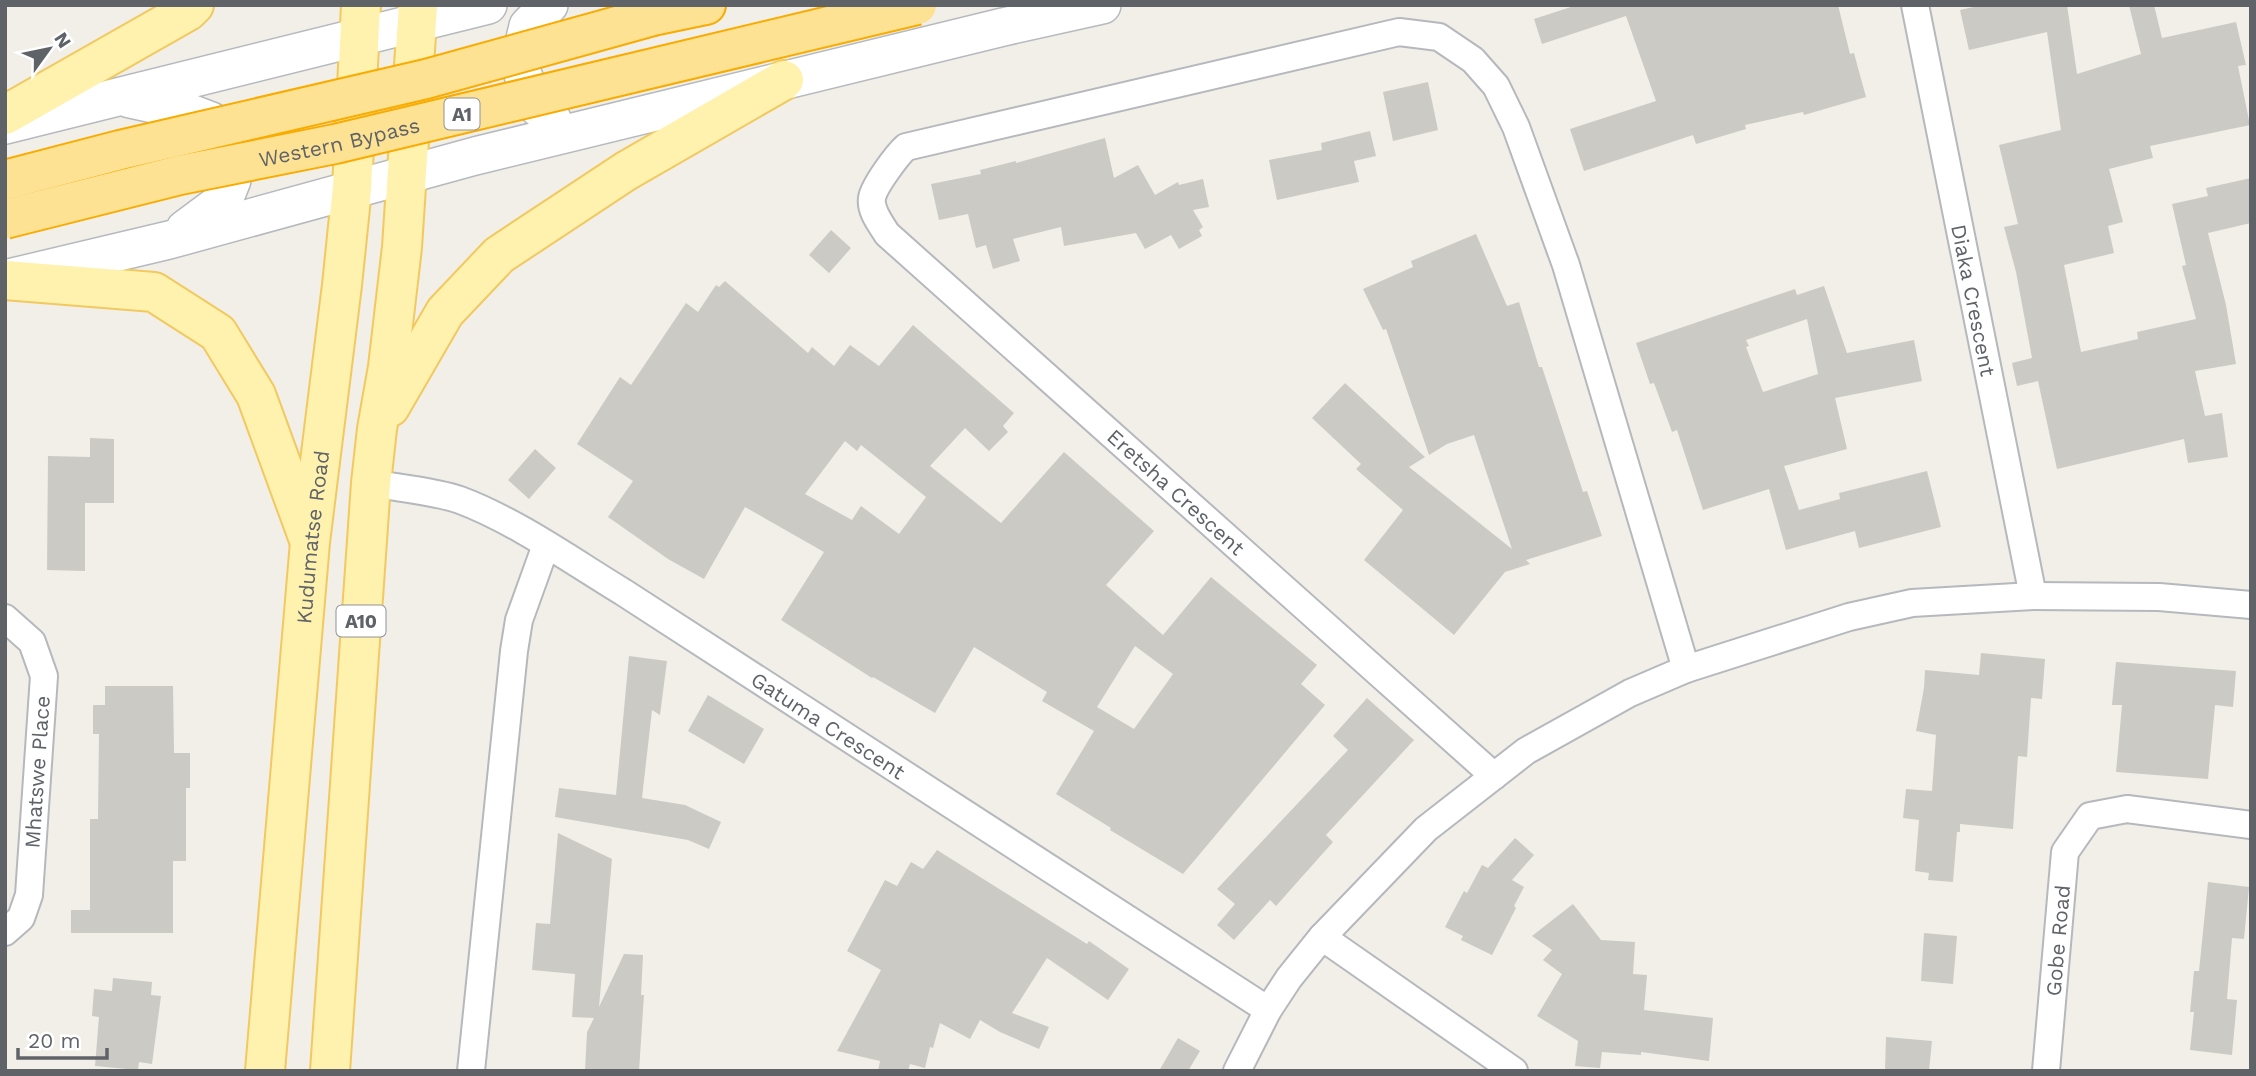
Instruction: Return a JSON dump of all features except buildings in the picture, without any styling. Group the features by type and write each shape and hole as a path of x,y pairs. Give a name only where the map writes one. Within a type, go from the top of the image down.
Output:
{"highway":[{"name":"Western Bypass","path":"5,180 120,150 426,79 653,16 706,5"},
{"name":"Western Bypass","path":"5,219 180,175 335,144 917,5"}],"main road":[{"path":"5,115 188,11 194,5"},
{"name":"A10","path":"330,1071 371,483 388,367 408,174 418,14"},
{"name":"Kudumatse Road","path":"265,1071 310,542 352,188 360,21"},
{"path":"377,429 445,312 499,255 625,171 783,80"},
{"path":"5,279 154,292 218,333 256,395 310,542"}],"street":[{"path":"5,125 122,97 360,21 488,5"},
{"path":"549,5 527,26 519,64 534,104 557,124 586,129"},
{"path":"5,279 170,240 352,188 586,129 1102,5"},
{"name":"Diaka Crescent","path":"1915,5 2033,596"},
{"name":"Eretsha Crescent","path":"1494,776 887,234 875,215 872,198 895,156 906,147 1399,32 1439,37 1472,60 1496,86 1516,127 1566,265 1686,669"},
{"path":"122,97 186,111 211,121 228,150 232,180 223,201 170,240"},
{"name":"Gatuma Crescent","path":"371,483 457,499 489,512 547,545 635,599 1268,1010"},
{"path":"471,1071 514,651 519,620 547,545"},
{"path":"1237,1071 1268,1010 1289,978 1322,937 1426,829 1526,751 1630,693 1686,669 1849,617 1912,603 2033,596 2159,597 2251,605"},
{"name":"Mhatswe Place","path":"5,618 32,642 44,676 29,895 21,918 5,932"},
{"name":"Gobe Road","path":"2046,1071 2065,852 2090,816 2127,809 2251,825"},
{"path":"1322,937 1514,1071"}]}
